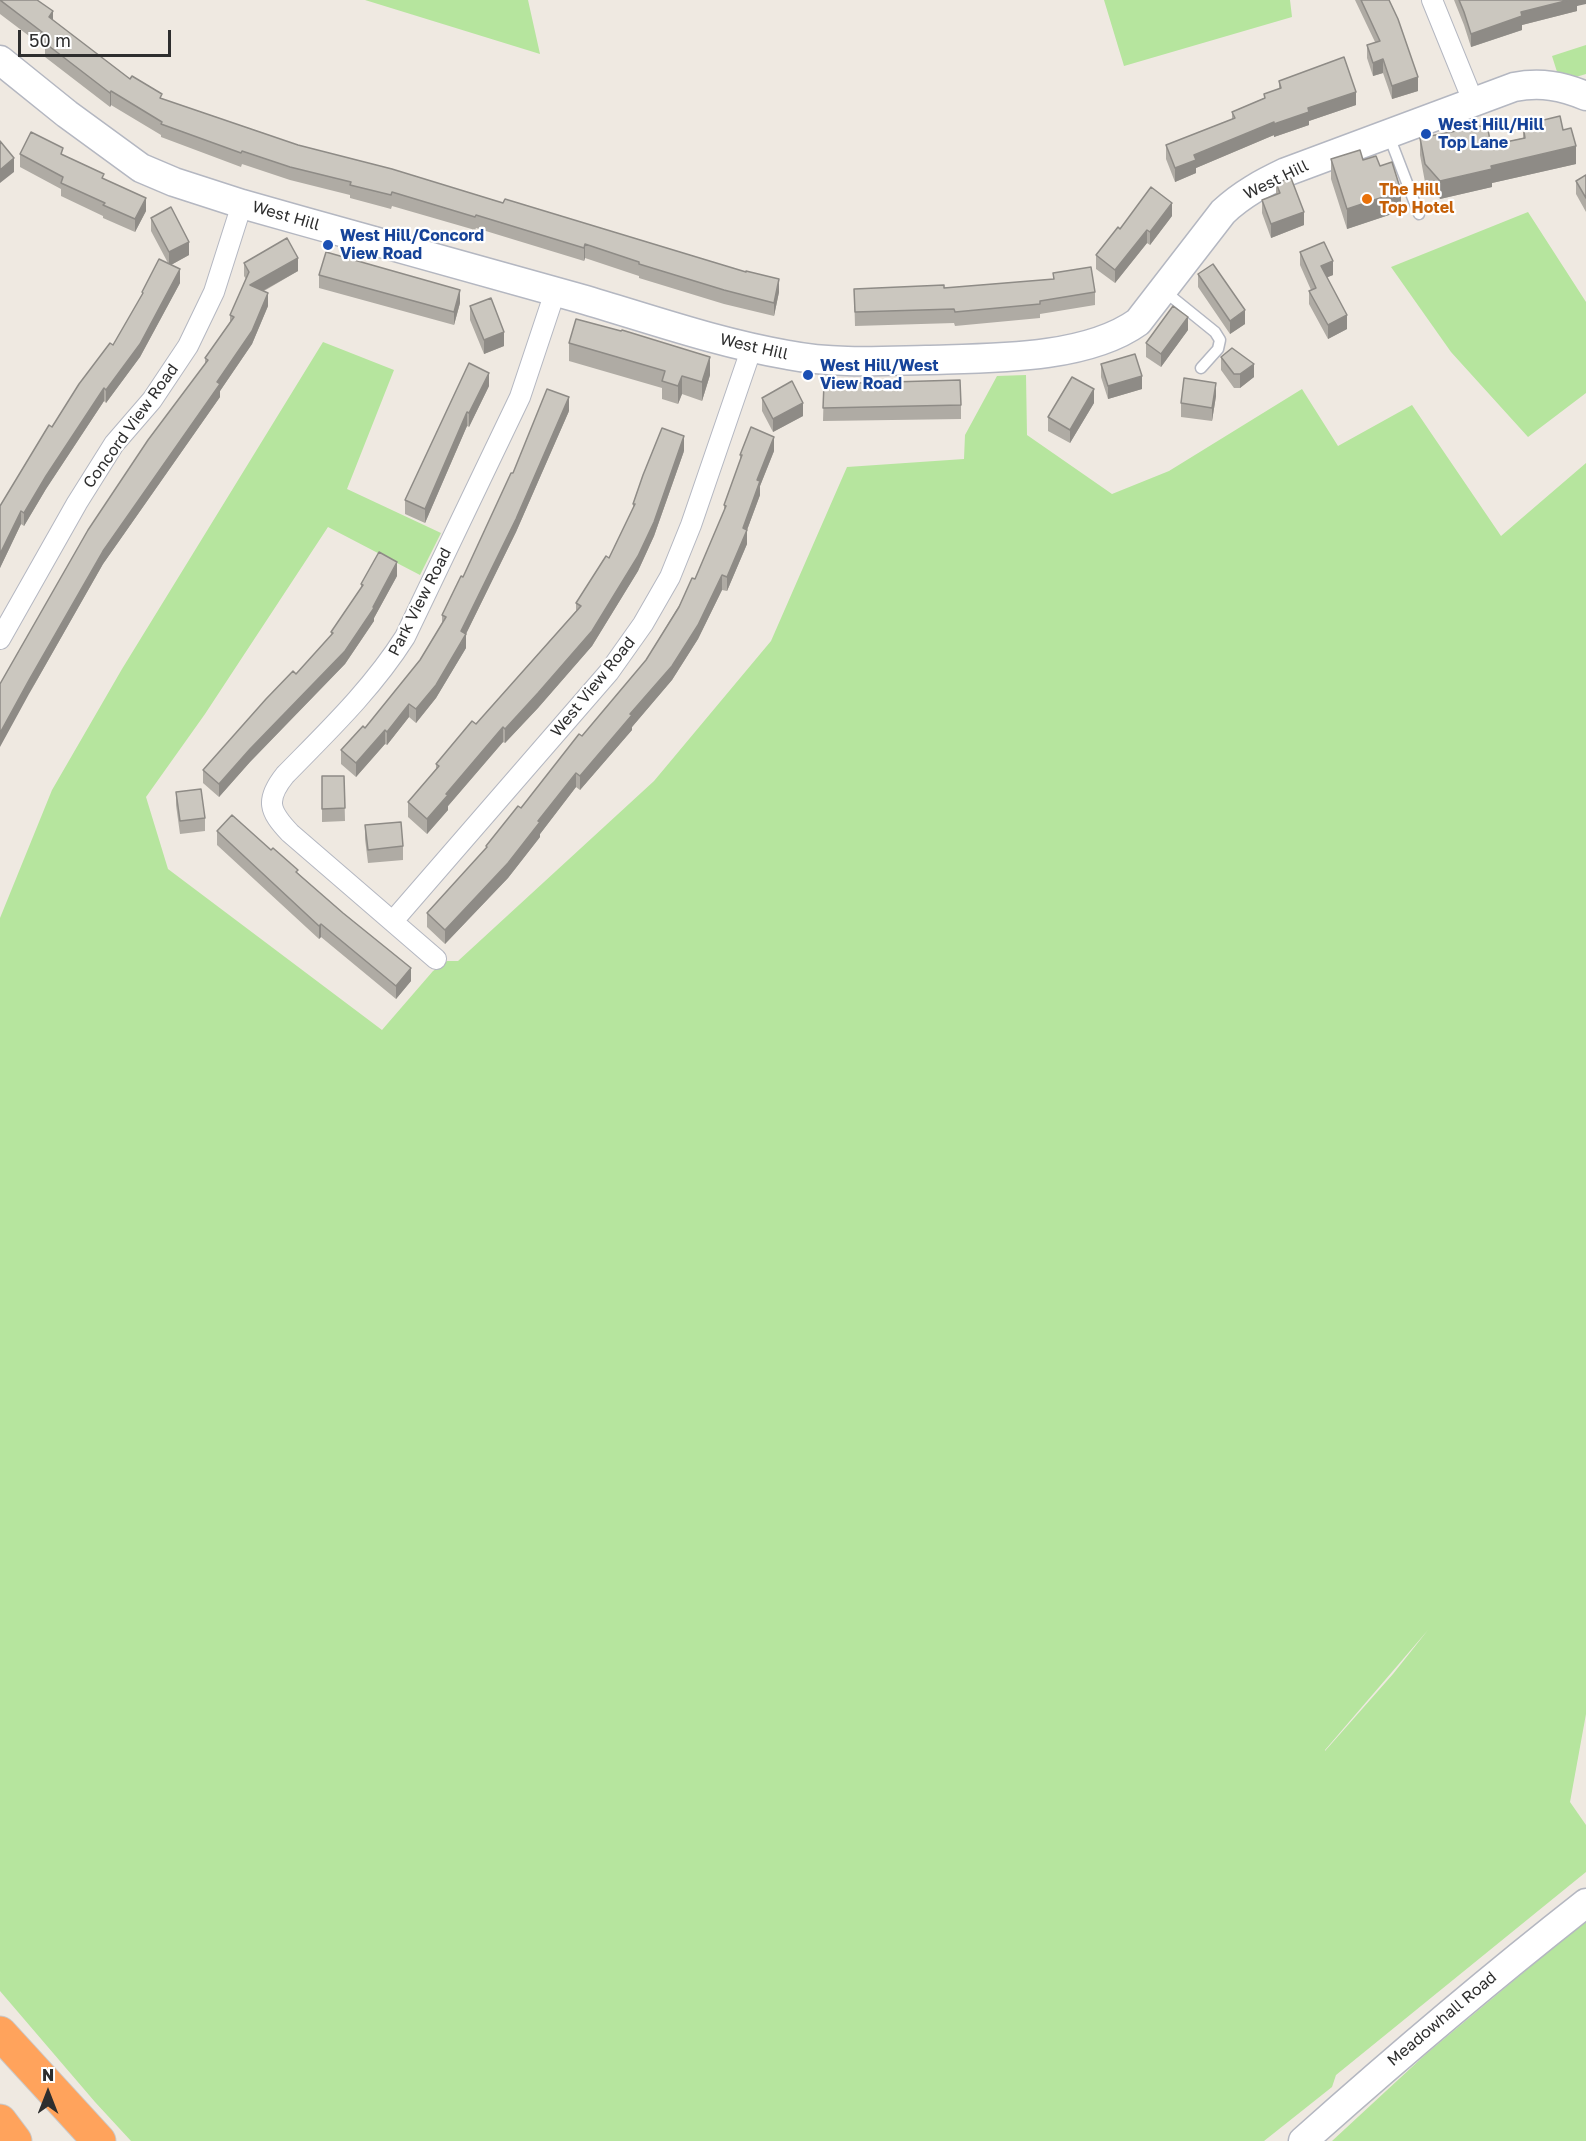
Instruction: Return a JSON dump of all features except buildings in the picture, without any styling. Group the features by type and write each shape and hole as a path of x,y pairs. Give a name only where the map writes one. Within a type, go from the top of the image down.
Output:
{"highway":[{"path":"0,2033 99,2141"},
{"path":"0,2121 15,2141"}],"street":[{"path":"1432,0 1473,100"},
{"name":"West Hill","path":"3,68 141,168 174,182 242,204 752,347 786,355 839,362 1014,357 1057,351 1126,330 1138,322 1223,212 1235,200 1259,185 1286,172 1473,100 1514,87 1531,84 1567,88 1586,96"},
{"name":"Concord View Road","path":"0,639 77,503 114,444 152,400 188,346 214,292 242,204"},
{"name":"Park View Road","path":"436,959 290,833 274,814 272,797 285,775 367,690 405,637 520,397 555,292"},
{"name":"West View Road","path":"393,921 609,672 643,624 670,577 687,535 752,347"},
{"name":"Meadowhall Road","path":"1303,2141 1402,2053 1518,1956 1586,1903"}],"lane":[{"path":"1388,133 1419,214"},
{"path":"1163,290 1215,332 1220,340 1218,349 1201,368"}],"green space":[{"path":"365,0 528,0 540,54"},
{"path":"1104,0 1290,0 1292,17 1124,66"},
{"path":"1586,45 1586,74 1576,77 1558,75 1552,56"},
{"path":"1528,212 1586,302 1586,393 1528,437 1451,352 1391,267"},
{"path":"323,342 394,370 347,489 441,533 420,575 328,527 205,714 146,797 168,869 382,1030 433,971 447,961 458,961 654,781 771,641 847,467 964,459 965,435 997,376 1026,375 1027,435 1112,494 1169,471 1302,389 1338,446 1412,405 1501,536 1586,463 1586,1714 1570,1802 1586,1825 1586,1872 1336,2075 1332,2087 1264,2141 131,2141 0,1991 0,918 52,790 122,669","holes":["1428,1630 1393,1674 1325,1751"]},
{"path":"1586,1920 1586,2141 1332,2141 1426,2054"}],"place":[{"name":"West Hill/Hill Top Lane","path":"1426,134"},
{"name":"The Hill Top Hotel","path":"1367,199"},
{"name":"West Hill/Concord View Road","path":"328,245"},
{"name":"West Hill/West View Road","path":"808,375"}]}
